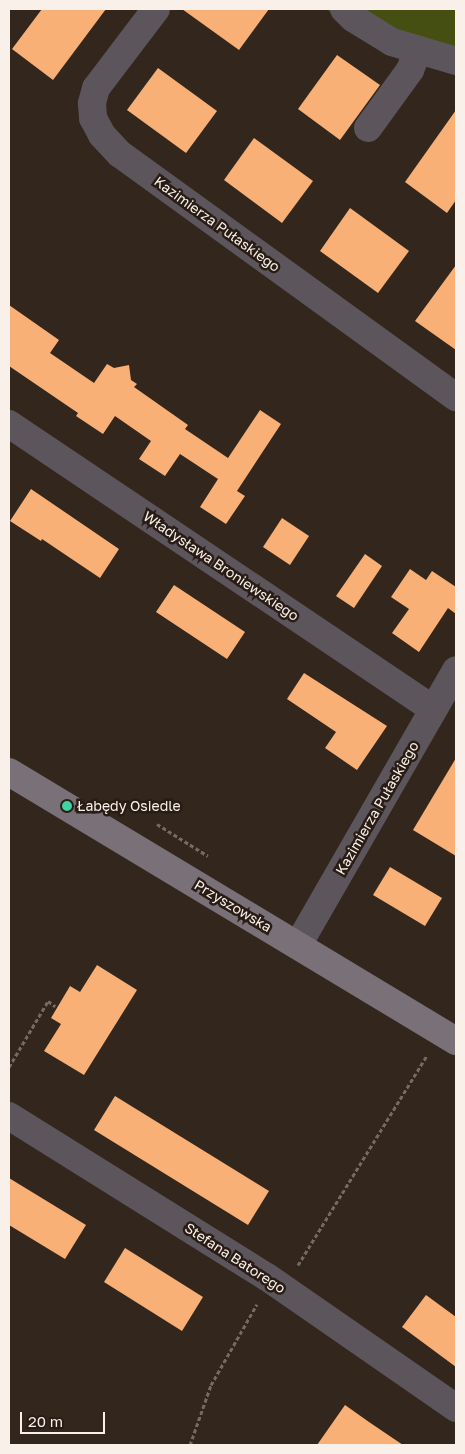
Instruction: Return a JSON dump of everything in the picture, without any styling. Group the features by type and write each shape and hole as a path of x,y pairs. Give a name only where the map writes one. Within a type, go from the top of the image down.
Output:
{"street":[{"name":"Kazimierza Pułaskiego","path":"156,9 96,88 92,103 93,118 102,135 120,154 456,397"},
{"path":"344,9 353,18 392,42 456,61"},
{"path":"368,128 410,70 418,50"},
{"name":"Władysława Broniewskiego","path":"9,424 434,709"},
{"name":"Kazimierza Pułaskiego","path":"298,945 456,670"},
{"name":"Przyszowska","path":"9,772 456,1041"},
{"name":"Stefana Batorego","path":"9,1116 268,1277 456,1408"}],"path":[{"path":"9,1067 48,1001 55,1006"},
{"path":"296,1268 429,1051"},
{"path":"190,1445 211,1385 260,1300"}],"green space":[{"path":"327,9 456,9 456,67 336,18"}],"building":[{"path":"42,9 106,9 53,80 12,49"},
{"path":"182,9 269,9 239,50"},
{"path":"337,55 380,85 340,140 298,109"},
{"path":"158,68 217,111 186,153 127,110"},
{"path":"456,110 456,200 447,213 405,182"},
{"path":"254,138 313,181 282,223 224,180"},
{"path":"350,208 409,251 378,293 320,251"},
{"path":"456,265 456,350 415,321"},
{"path":"9,305 59,340 50,353 94,383 107,364 114,368 129,365 131,380 137,384 134,387 188,425 185,429 228,458 260,410 281,424 237,491 245,496 226,524 200,507 218,479 180,454 165,476 139,459 151,441 115,416 103,434 76,416 78,413 9,366"},
{"path":"31,489 119,549 100,578 42,539 41,541 10,521"},
{"path":"282,518 309,536 290,565 263,547"},
{"path":"365,554 382,566 354,608 336,596"},
{"path":"410,569 426,580 432,571 456,587 456,614 448,608 419,652 392,633 409,609 391,597"},
{"path":"174,585 245,632 227,659 156,612"},
{"path":"304,673 387,726 357,770 325,748 336,732 287,699"},
{"path":"456,758 456,856 413,830"},
{"path":"390,867 442,898 425,926 373,895"},
{"path":"97,965 137,990 84,1075 44,1051 61,1024 51,1018 70,986 80,992"},
{"path":"115,1096 269,1191 248,1225 94,1130"},
{"path":"9,1178 86,1225 65,1259 9,1225"},
{"path":"125,1248 203,1297 182,1331 104,1282"},
{"path":"426,1295 456,1317 456,1367 402,1327"},
{"path":"345,1405 369,1422 403,1445 317,1445"}],"place":[{"name":"Łabędy Osiedle","path":"67,806"}]}
